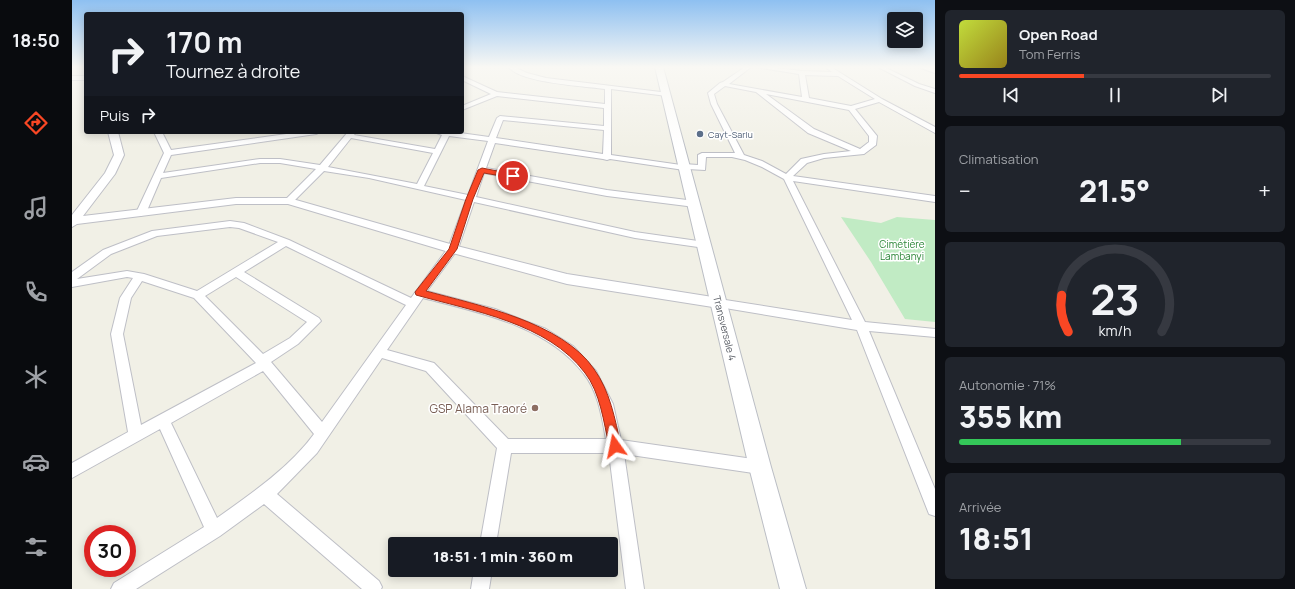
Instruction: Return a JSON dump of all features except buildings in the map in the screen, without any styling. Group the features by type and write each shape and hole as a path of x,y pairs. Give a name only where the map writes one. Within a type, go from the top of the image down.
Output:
{"main road":[{"name":"Transversale 4","path":"667,94 760,467 793,589"}],"street":[{"path":"464,107 495,94"},
{"path":"501,94 607,106"},
{"path":"607,158 608,94"},
{"path":"712,94 714,104 741,157"},
{"path":"762,94 811,131 861,152"},
{"path":"776,94 851,108 880,100"},
{"path":"805,94 806,100"},
{"path":"871,94 931,127 935,131"},
{"path":"464,103 469,105"},
{"path":"787,178 804,161 824,156 861,152 873,143 873,136 851,108"},
{"path":"120,589 214,530 266,494 312,448 416,298 453,249 500,118 607,128"},
{"path":"73,221 110,174 119,155 114,134"},
{"path":"141,213 168,152 159,134"},
{"path":"168,152 301,134"},
{"path":"289,201 323,167 350,134 438,152"},
{"path":"419,188 447,134"},
{"path":"454,134 607,158 684,167 702,168 702,155 741,157 766,166 787,178 935,199"},
{"path":"158,176 260,161 280,161 323,167 635,235 705,245"},
{"path":"482,170 608,193 695,204"},
{"path":"787,178 861,326 935,508"},
{"path":"73,221 236,201 289,201 453,249 567,279 861,326 935,333"},
{"path":"72,277 107,252 134,240 155,233 230,224 241,225 286,242 416,298 491,312 542,332 569,349 590,371 606,404 615,446 635,589"},
{"path":"198,295 286,242"},
{"path":"72,471 264,363 294,340 315,321 236,272"},
{"path":"72,283 127,274 140,276 198,295 264,363 322,433"},
{"path":"136,436 117,334 126,298 140,276"},
{"path":"380,352 430,367 505,446 615,446 760,467"},
{"path":"163,420 214,530"},
{"path":"489,537 505,446"},
{"path":"266,494 373,587"},
{"path":"480,589 482,577"}],"green space":[{"name":"Cimétière Lambanyi","path":"841,217 881,223 897,217 935,220 935,322 905,319 871,262"}],"place":[{"name":"Cayt-Sarlu","path":"700,134"},
{"name":"GSP Alama Traoré","path":"535,408"}],"route":[{"path":"513,176 482,170 470,199 453,249 420,292 491,312 542,332 569,349 590,371 606,404 615,446"}]}
